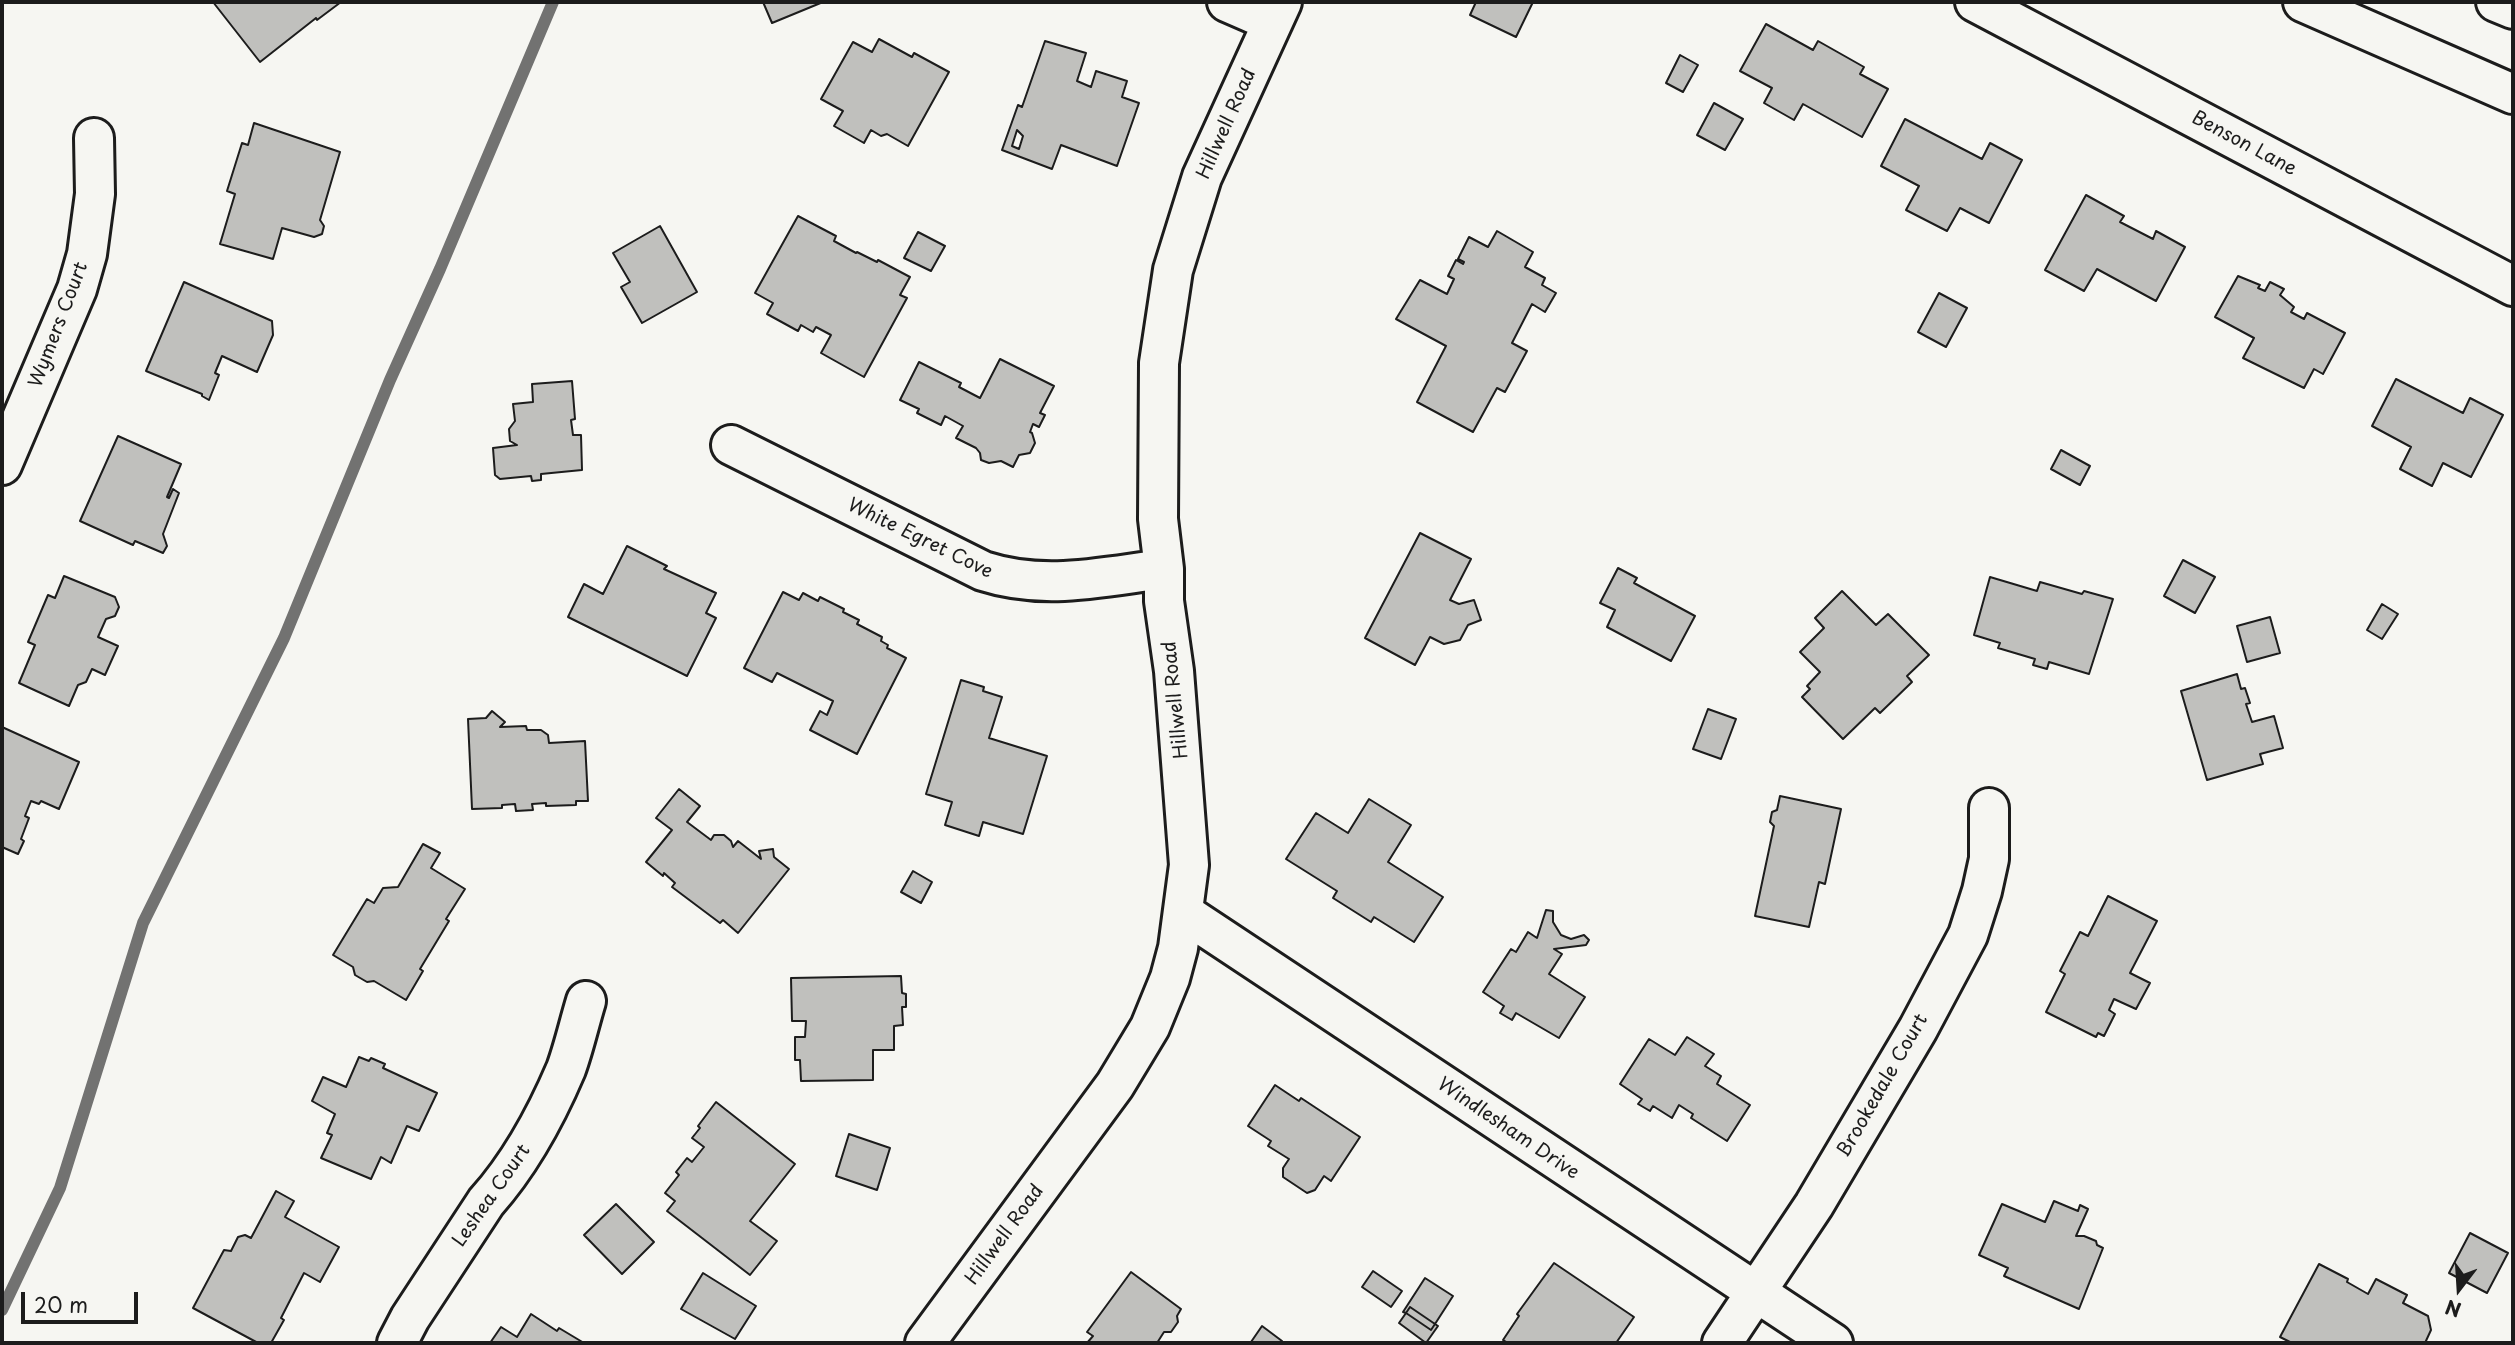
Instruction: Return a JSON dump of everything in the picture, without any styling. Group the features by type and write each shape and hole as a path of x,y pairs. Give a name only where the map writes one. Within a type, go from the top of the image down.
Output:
{"street":[{"path":"1227,2 1278,12"},
{"name":"Benson Lane","path":"1975,2 2513,286"},
{"path":"2303,2 2513,94"},
{"path":"2496,2 2513,9"},
{"name":"Hillwell Road","path":"925,1343 1122,1073 1150,1027 1170,978 1184,913 1189,865 1180,735 1164,601 1164,569 1158,519 1159,363 1173,270 1202,177 1278,12"},
{"name":"Wymers Court","path":"2,465 77,289 87,254 95,194 94,138"},
{"name":"White Egret Cove","path":"731,445 982,571 1006,579 1054,583 1164,569"},
{"name":"Brookedale Court","path":"1722,1343 1821,1194 1968,935 1989,859 1989,808"},
{"name":"Windlesham Drive","path":"1184,913 1833,1343"},
{"name":"Leshea Court","path":"397,1343 410,1318 486,1202 525,1150 566,1068 586,1001"}],"building":[{"path":"213,2 341,2 260,62"},
{"path":"763,2 823,2 772,23"},
{"path":"1476,2 1533,2 1516,37 1470,15"},
{"path":"1766,24 1813,50 1818,41 1864,67 1860,74 1888,89 1862,137 1803,104 1794,120 1764,103 1772,88 1740,71"},
{"path":"879,39 912,57 914,53 949,72 908,146 887,134 881,136 871,130 864,143 834,126 843,111 821,99 853,42 872,52"},
{"path":"1045,41 1086,53 1077,81 1091,87 1096,71 1127,81 1122,97 1139,103 1117,166 1061,145 1052,169 1002,150 1018,105 1022,107","holes":["1017,130 1023,136 1019,149 1012,146"]},
{"path":"1680,55 1698,65 1683,92 1666,83"},
{"path":"1714,103 1743,119 1725,150 1697,135"},
{"path":"1905,119 1982,159 1990,143 2022,160 1989,223 1960,208 1947,231 1906,210 1919,186 1881,166"},
{"path":"254,123 340,152 320,220 324,226 322,234 314,237 282,228 273,259 220,244 235,194 227,191 242,143 248,145"},
{"path":"2086,195 2124,216 2120,222 2153,239 2156,231 2185,247 2156,301 2097,269 2084,291 2045,270"},
{"path":"798,216 836,236 834,241 856,253 877,262 878,260 910,277 900,295 907,298 864,377 821,353 831,335 816,327 813,332 801,325 798,331 767,314 773,303 755,293"},
{"path":"660,226 697,292 642,323 621,287 630,282 613,253"},
{"path":"1497,231 1533,252 1525,267 1545,278 1542,285 1556,293 1545,312 1532,304 1512,343 1527,351 1505,392 1497,388 1473,432 1417,402 1446,346 1396,319 1420,280 1447,294 1454,279 1448,276 1456,260 1463,264 1464,262 1458,259 1469,237 1488,247"},
{"path":"918,232 945,246 931,271 904,258"},
{"path":"2238,276 2260,285 2258,288 2265,291 2270,282 2284,289 2280,295 2294,307 2291,312 2304,319 2307,313 2345,333 2323,374 2314,369 2304,388 2243,358 2254,338 2215,317"},
{"path":"184,282 272,321 273,335 257,372 222,356 215,373 219,375 209,400 202,394 146,371"},
{"path":"1939,293 1967,308 1946,347 1918,332"},
{"path":"1000,359 1054,386 1040,413 1045,415 1039,427 1033,424 1030,432 1035,443 1030,453 1019,455 1013,467 1001,461 989,463 981,460 976,448 956,438 963,426 945,416 941,425 917,413 919,409 900,400 919,362 961,383 959,387 980,398"},
{"path":"2396,379 2463,413 2470,398 2503,415 2471,477 2443,463 2432,486 2400,469 2411,447 2372,426"},
{"path":"572,381 575,419 571,420 573,435 581,435 582,470 541,474 541,480 532,481 531,476 500,479 495,475 493,448 517,445 510,441 509,429 515,421 513,404 533,402 532,384"},
{"path":"118,436 181,464 167,497 169,498 173,489 179,493 163,534 167,546 163,553 135,541 133,545 80,521"},
{"path":"2061,450 2090,466 2080,485 2051,469"},
{"path":"1420,533 1471,559 1450,600 1459,604 1474,600 1481,620 1468,625 1460,640 1444,644 1430,637 1415,665 1365,638"},
{"path":"627,546 667,566 664,569 716,593 706,613 716,618 687,676 568,617 584,584 603,594"},
{"path":"2183,560 2215,577 2195,613 2164,596"},
{"path":"1618,568 1637,578 1634,583 1695,616 1671,661 1607,627 1615,610 1600,603"},
{"path":"64,576 115,597 119,607 115,616 106,619 98,637 118,646 105,675 92,669 86,682 78,685 69,706 19,683 35,645 28,642 48,595 55,598"},
{"path":"1990,577 2037,591 2040,582 2082,594 2084,591 2113,599 2089,674 2049,662 2047,669 2033,665 2035,659 1998,648 2000,643 1974,635"},
{"path":"1842,591 1876,625 1888,614 1929,655 1907,676 1912,682 1880,713 1875,708 1843,739 1802,697 1810,689 1807,686 1820,672 1800,652 1824,628 1815,618"},
{"path":"783,592 799,600 803,593 818,601 820,597 844,609 843,612 859,620 857,624 882,637 881,641 888,645 887,648 906,658 857,754 810,730 820,711 827,715 833,701 777,673 772,682 744,668"},
{"path":"2382,604 2398,614 2382,639 2367,630"},
{"path":"2270,617 2280,653 2247,662 2237,626"},
{"path":"2237,674 2241,689 2245,688 2250,703 2246,704 2252,722 2274,716 2283,748 2260,754 2263,764 2207,780 2181,691"},
{"path":"961,680 984,687 983,691 1002,697 989,738 1047,756 1023,834 983,822 979,836 945,825 952,802 926,794"},
{"path":"1708,709 1736,719 1721,759 1693,749"},
{"path":"492,711 505,722 500,727 526,726 527,730 541,730 548,735 549,743 585,741 588,801 576,801 576,805 532,804 533,810 516,811 515,804 502,805 502,808 472,809 468,719 486,718"},
{"path":"2,727 79,762 59,809 41,801 39,804 31,801 25,816 29,818 21,839 24,841 18,854 2,847"},
{"path":"679,789 700,806 687,822 711,840 714,835 724,835 733,847 738,841 761,859 759,851 773,849 774,857 789,869 738,933 672,887 675,883 646,862 672,830 656,818"},
{"path":"1780,796 1841,809 1825,884 1819,882 1809,927 1755,916 1774,826 1770,822 1772,812 1777,810"},
{"path":"1369,799 1411,825 1388,862 1443,897 1414,942 1374,917 1371,922 1333,898 1337,891 1286,859 1316,813 1348,833"},
{"path":"423,844 440,853 431,868 465,889 446,919 449,921 420,969 423,971 406,1000 374,981 367,982 355,975 353,967 333,955 367,899 374,903 383,888 398,887"},
{"path":"913,871 932,882 921,903 901,892"},
{"path":"2108,896 2157,921 2130,973 2150,983 2136,1009 2114,999 2109,1010 2115,1014 2104,1036 2098,1033 2096,1037 2046,1012 2065,974 2060,971 2080,932 2088,936"},
{"path":"1546,910 1553,911 1553,922 1561,935 1571,939 1584,935 1589,940 1586,945 1554,949 1562,954 1549,974 1585,997 1559,1038 1516,1013 1512,1020 1500,1013 1504,1006 1483,992 1511,949 1516,952 1528,932 1537,938"},
{"path":"901,976 902,993 906,994 906,1007 902,1007 903,1025 894,1026 894,1050 873,1050 873,1080 801,1081 800,1060 795,1060 795,1037 805,1037 806,1021 792,1021 791,978"},
{"path":"1687,1037 1714,1054 1705,1066 1721,1076 1717,1084 1750,1105 1727,1141 1691,1118 1693,1114 1679,1105 1672,1118 1653,1106 1650,1111 1638,1104 1642,1099 1620,1084 1649,1039 1675,1055"},
{"path":"359,1057 369,1061 371,1058 385,1064 383,1068 437,1093 419,1131 407,1126 391,1163 381,1157 371,1179 321,1158 332,1135 327,1133 335,1114 312,1101 323,1077 346,1087"},
{"path":"1275,1085 1299,1101 1301,1098 1360,1137 1331,1181 1324,1176 1315,1190 1307,1193 1283,1177 1283,1168 1289,1159 1268,1146 1271,1141 1248,1126"},
{"path":"716,1102 795,1164 750,1221 777,1241 750,1275 667,1211 675,1201 665,1193 679,1175 676,1172 687,1158 692,1162 704,1147 692,1138"},
{"path":"849,1134 890,1148 877,1190 836,1176"},
{"path":"276,1191 294,1201 285,1217 339,1247 320,1282 304,1273 271,1343 258,1343 193,1308 224,1250 231,1251 238,1237 245,1235 251,1238"},
{"path":"2054,1201 2078,1211 2080,1205 2088,1209 2076,1236 2096,1241 2097,1245 2103,1248 2079,1309 2004,1276 2008,1268 1979,1255 2002,1204 2045,1222"},
{"path":"616,1204 654,1242 622,1274 584,1235"},
{"path":"2470,1233 2508,1253 2487,1293 2449,1273"},
{"path":"1554,1263 1634,1317 1616,1343 1508,1343 1503,1340 1519,1316 1517,1314"},
{"path":"2319,1264 2348,1279 2347,1282 2368,1294 2376,1279 2407,1295 2403,1303 2428,1316 2431,1330 2425,1343 2292,1343 2280,1337"},
{"path":"1373,1271 1402,1291 1391,1307 1362,1287"},
{"path":"1131,1272 1181,1309 1177,1316 1178,1322 1171,1332 1164,1332 1157,1343 1087,1343 1093,1336 1087,1332"},
{"path":"703,1273 756,1306 735,1339 681,1309"},
{"path":"1425,1278 1453,1296 1435,1324 1410,1307 1406,1313 1403,1312"},
{"path":"1410,1307 1435,1324 1431,1330 1406,1313"},
{"path":"1406,1313 1431,1330 1435,1324 1438,1326 1426,1343 1399,1323"},
{"path":"531,1314 557,1331 559,1328 584,1343 490,1343 501,1327 517,1337"},
{"path":"1262,1326 1282,1341 1281,1343 1251,1342"}],"waterway":[{"path":"2,1310 60,1188 143,923 284,638 390,380 553,2"}]}
